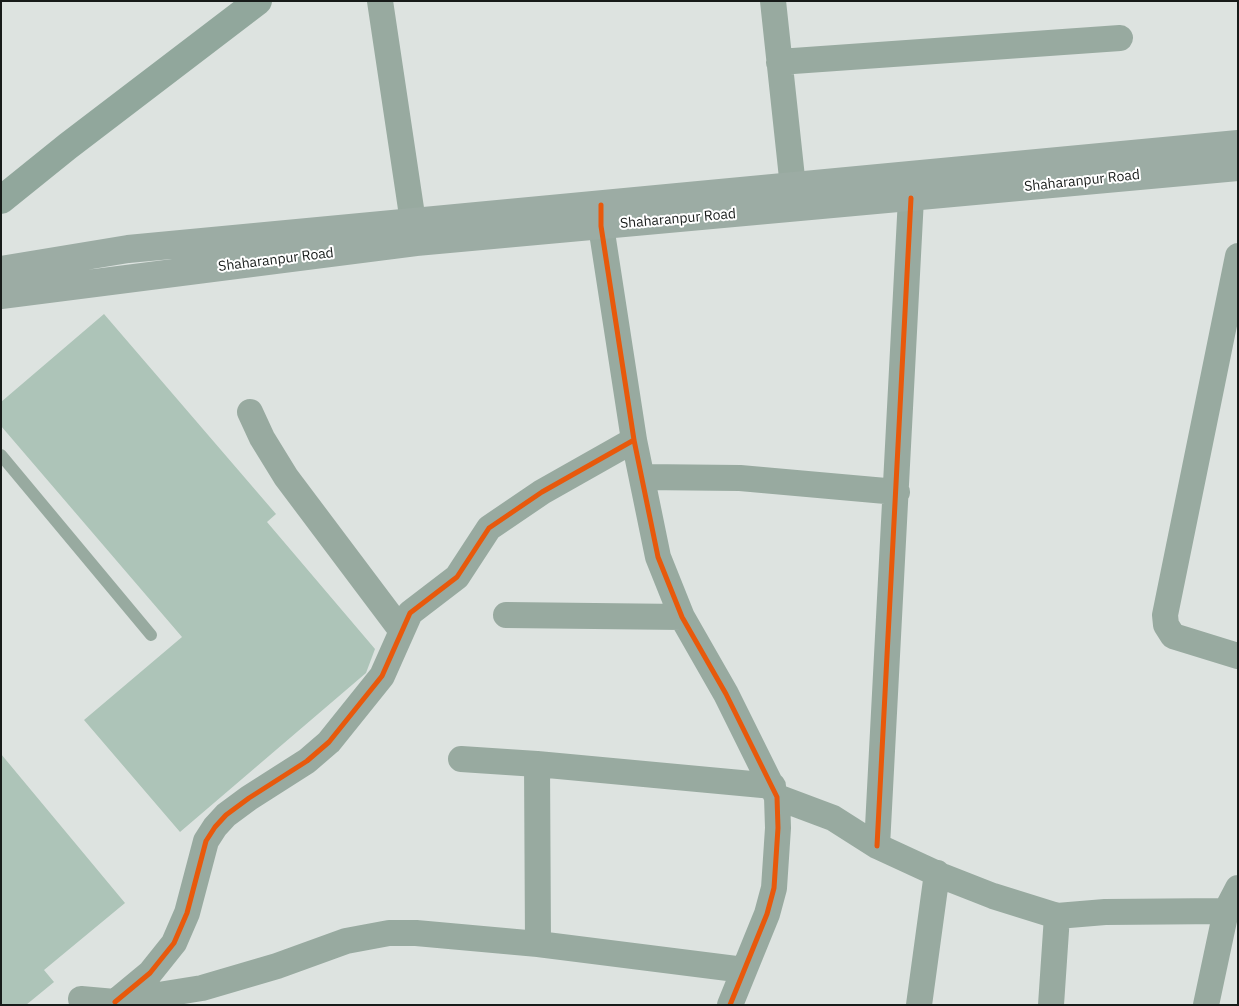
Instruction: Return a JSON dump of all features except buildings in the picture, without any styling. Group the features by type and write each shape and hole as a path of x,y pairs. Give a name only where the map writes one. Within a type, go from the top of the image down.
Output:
{"main road":[{"path":"1,200 68,146 258,1"},
{"name":"Shaharanpur Road","path":"601,216 792,187 1238,144"},
{"name":"Shaharanpur Road","path":"1,270 128,249 415,233 601,216 911,198 1238,167"},
{"name":"Shaharanpur Road","path":"1,295 415,233"}],"street":[{"path":"380,1 415,233"},
{"path":"773,1 792,187"},
{"path":"779,62 1120,38"},
{"path":"877,846 911,198"},
{"path":"601,216 634,440 658,557 682,617 726,694 775,791 778,828 774,888 767,914 730,1005"},
{"path":"1238,256 1166,615 1166,625 1174,636 1238,656"},
{"path":"250,412 262,438 286,477 401,630"},
{"path":"115,1002 150,973 174,943 187,913 206,841 215,828 226,815 307,761 329,742 382,676 410,613 457,577 489,528 542,492 634,440"},
{"path":"642,477 740,478 897,492"},
{"path":"506,616 682,617"},
{"path":"461,759 537,764 775,791 833,818 877,846 937,873 993,896 1056,916 1105,912 1226,911"},
{"path":"537,764 538,944"},
{"path":"920,1005 937,873"},
{"path":"1206,1005 1226,911 1238,888"},
{"path":"1051,1005 1056,916"},
{"path":"81,999 115,1002 202,988 370,935 416,933 538,944 744,970"}],"lane":[{"path":"1,455 151,635"}],"cycle path":[{"path":"877,846 911,198"},
{"path":"601,205 601,226 634,440 658,557 682,617 726,694 777,797 778,828 774,888 767,914 730,1005"},
{"path":"115,1002 150,973 174,943 187,913 206,841 215,827 226,815 307,761 329,742 382,676 410,613 457,577 489,528 542,492 634,440"}]}
